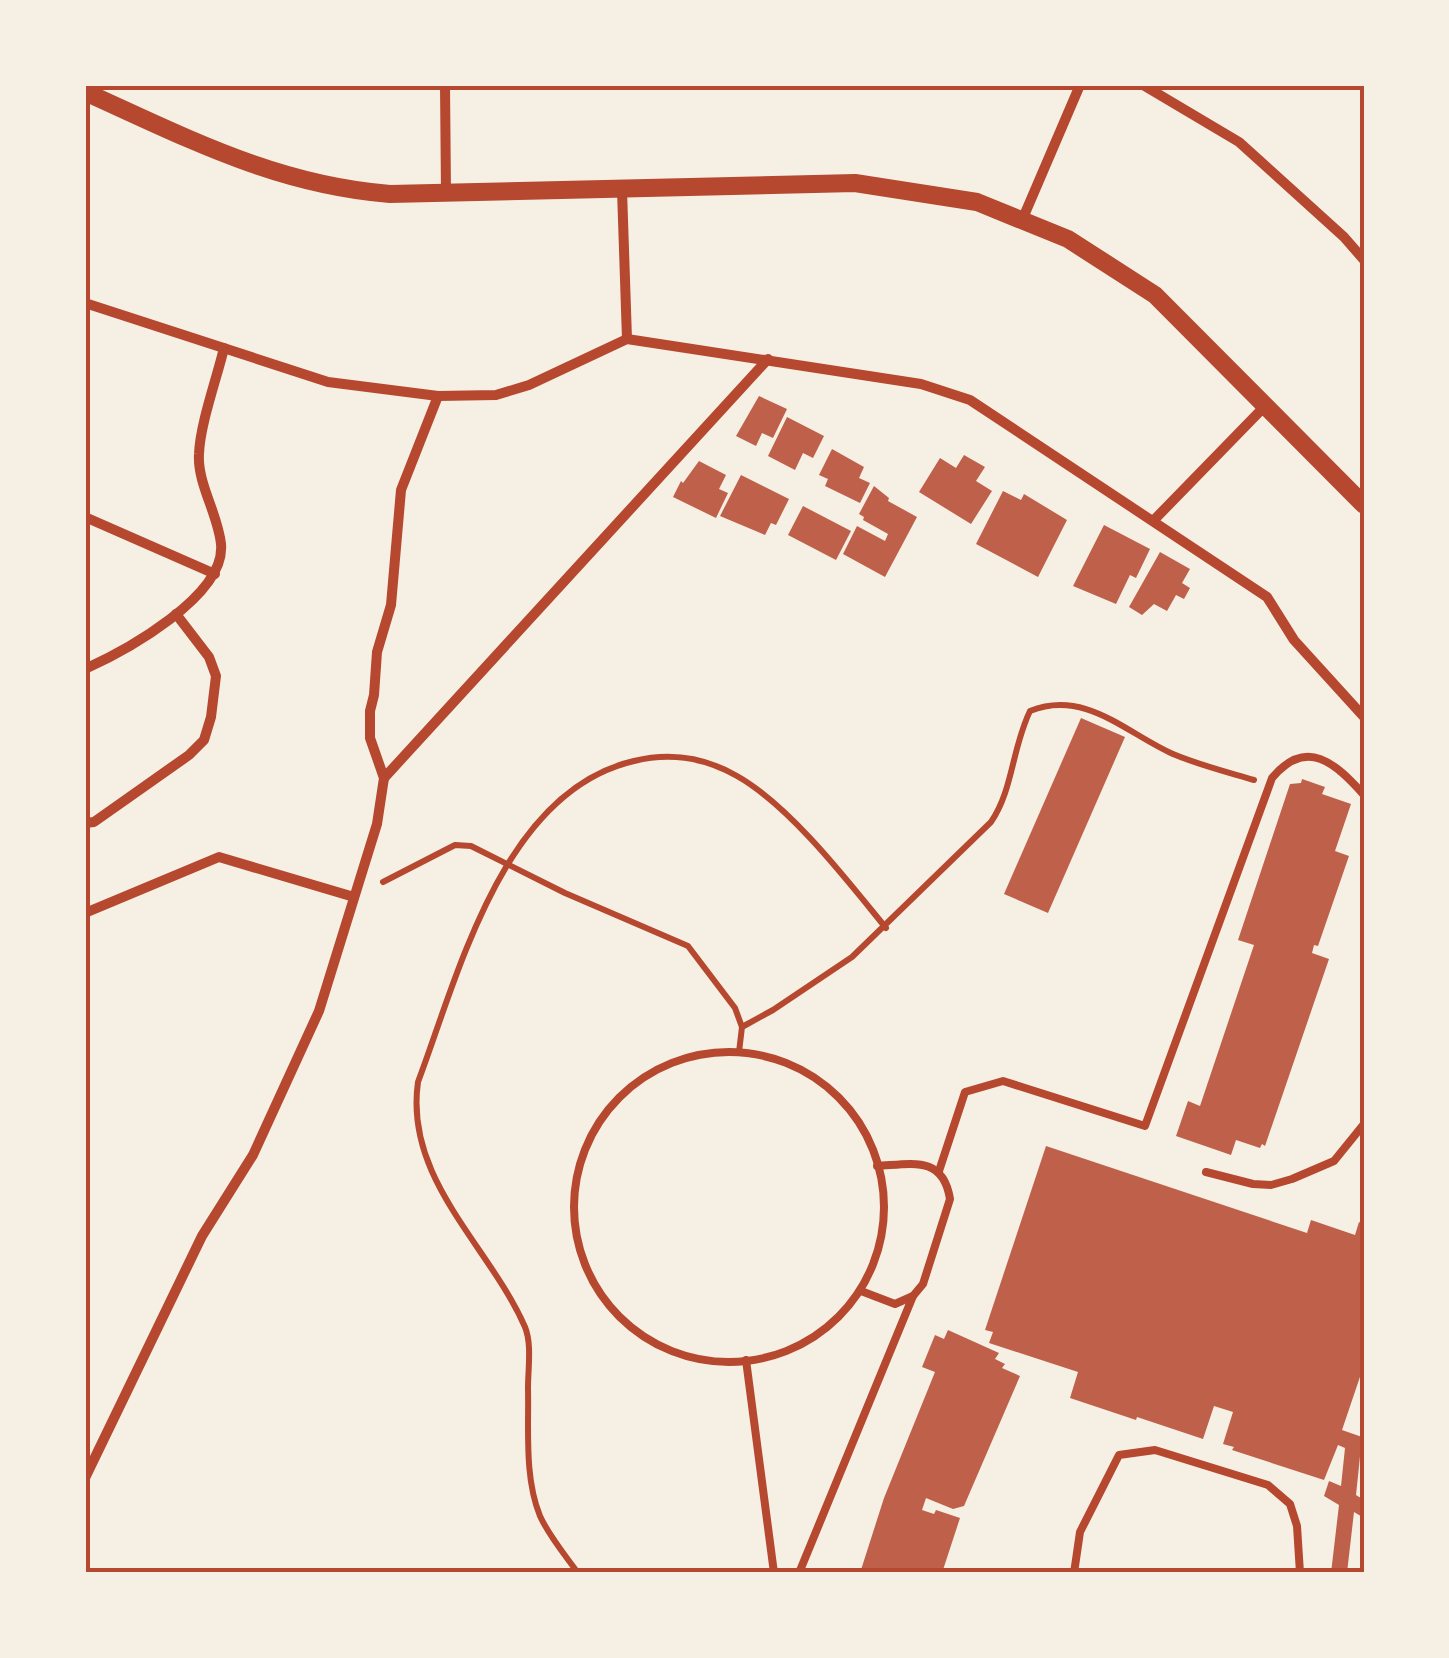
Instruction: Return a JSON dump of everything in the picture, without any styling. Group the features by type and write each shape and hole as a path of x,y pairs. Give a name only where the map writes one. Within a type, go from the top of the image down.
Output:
{"street":[{"path":"445,85 446,193"},
{"path":"1022,218 1080,85"},
{"path":"1143,85 1239,142 1364,260"},
{"path":"85,92 264,171 314,185 390,194 854,184 977,202 1081,246 1156,294 1364,505"},
{"path":"622,190 626,339"},
{"path":"85,303 328,382 438,396 496,395 626,339 921,384 970,400 1267,596 1294,640 1364,718"},
{"path":"85,669 122,652 176,614 215,574 221,546 198,456 224,348"},
{"path":"384,778 768,358"},
{"path":"85,1478 202,1236 253,1155 318,1011 378,824 384,778 370,738 376,652 391,605 401,490 438,396"},
{"path":"1154,520 1265,406"},
{"path":"85,517 215,574"},
{"path":"85,822 94,822 189,755 204,740 212,717 216,676 209,657 176,614"},
{"path":"85,913 218,858 354,897"}],"lane":[{"path":"939,1171 965,1092 1003,1081 1144,1126 1270,785 1284,764 1300,757 1323,758 1340,768 1364,795"},
{"path":"752,1052 799,1067 839,1096 868,1136 877,1166 884,1188 881,1242 860,1291 824,1331 776,1356 723,1364 671,1352 625,1324 592,1282 576,1235 574,1186 589,1138 617,1098 656,1068 704,1053 752,1052"},
{"path":"1206,1172 1253,1184 1292,1180 1334,1160 1364,1124"},
{"path":"799,1573 913,1296 923,1284 950,1199 948,1184 939,1171 918,1164 877,1166"},
{"path":"860,1291 895,1304 913,1296"},
{"path":"746,1360 774,1573"},
{"path":"1074,1573 1080,1532 1119,1455 1155,1450 1268,1485 1290,1504 1300,1573"}],"path":[{"path":"742,1027 852,957 991,822 1003,804 1017,737 1030,711 1045,705 1068,704 1103,714 1172,754 1270,785"},
{"path":"578,1573 540,1515 530,1464 527,1333 513,1304 433,1178 417,1131 418,1082 479,921 532,828 580,782 613,766 671,755 704,761 739,777 759,793 804,832 886,928"},
{"path":"354,897 456,846 471,846 565,894 688,946 734,1008 742,1027 740,1052"}],"building":[{"path":"759,396 787,409 773,438 762,433 756,446 736,436"},
{"path":"787,417 824,436 813,458 803,453 795,470 768,456"},
{"path":"832,449 864,467 859,478 870,483 860,503 825,486 828,479 819,475"},
{"path":"964,455 985,467 976,481 992,491 971,524 919,492 940,458 956,468"},
{"path":"699,461 726,475 719,489 728,493 716,518 673,497"},
{"path":"741,475 789,499 776,525 771,523 765,535 720,516"},
{"path":"874,486 888,501 917,517 885,577 843,554 857,526 885,541 888,534 859,514"},
{"path":"1003,491 1021,500 1024,494 1067,520 1038,577 976,544"},
{"path":"803,506 851,531 836,560 788,535"},
{"path":"1104,525 1150,549 1136,578 1130,575 1116,604 1073,586"},
{"path":"1160,552 1190,569 1182,583 1190,588 1184,599 1176,595 1167,611 1154,604 1142,615 1129,607"},
{"path":"1081,718 1125,737 1048,913 1004,894"},
{"path":"1302,779 1325,787 1322,794 1351,804 1335,851 1349,856 1318,946 1314,945 1312,953 1329,959 1265,1146 1236,1140 1231,1155 1176,1136 1188,1101 1200,1106 1254,945 1238,940 1290,784 1301,783"},
{"path":"1046,1146 1307,1233 1311,1220 1355,1235 1359,1222 1364,1224 1364,1365 1342,1430 1362,1437 1356,1495 1364,1500 1364,1518 1354,1512 1347,1573 1331,1573 1339,1505 1324,1496 1329,1481 1341,1486 1345,1448 1338,1445 1324,1480 1223,1444 1233,1412 1214,1406 1203,1439 1070,1398 1078,1372 989,1343 993,1332 985,1330"},
{"path":"948,1330 999,1353 995,1359 1005,1364 1002,1368 1020,1376 964,1506 953,1509 926,1498 922,1510 960,1518 942,1573 860,1573 884,1498 935,1372 922,1367 935,1335 944,1339"}]}
